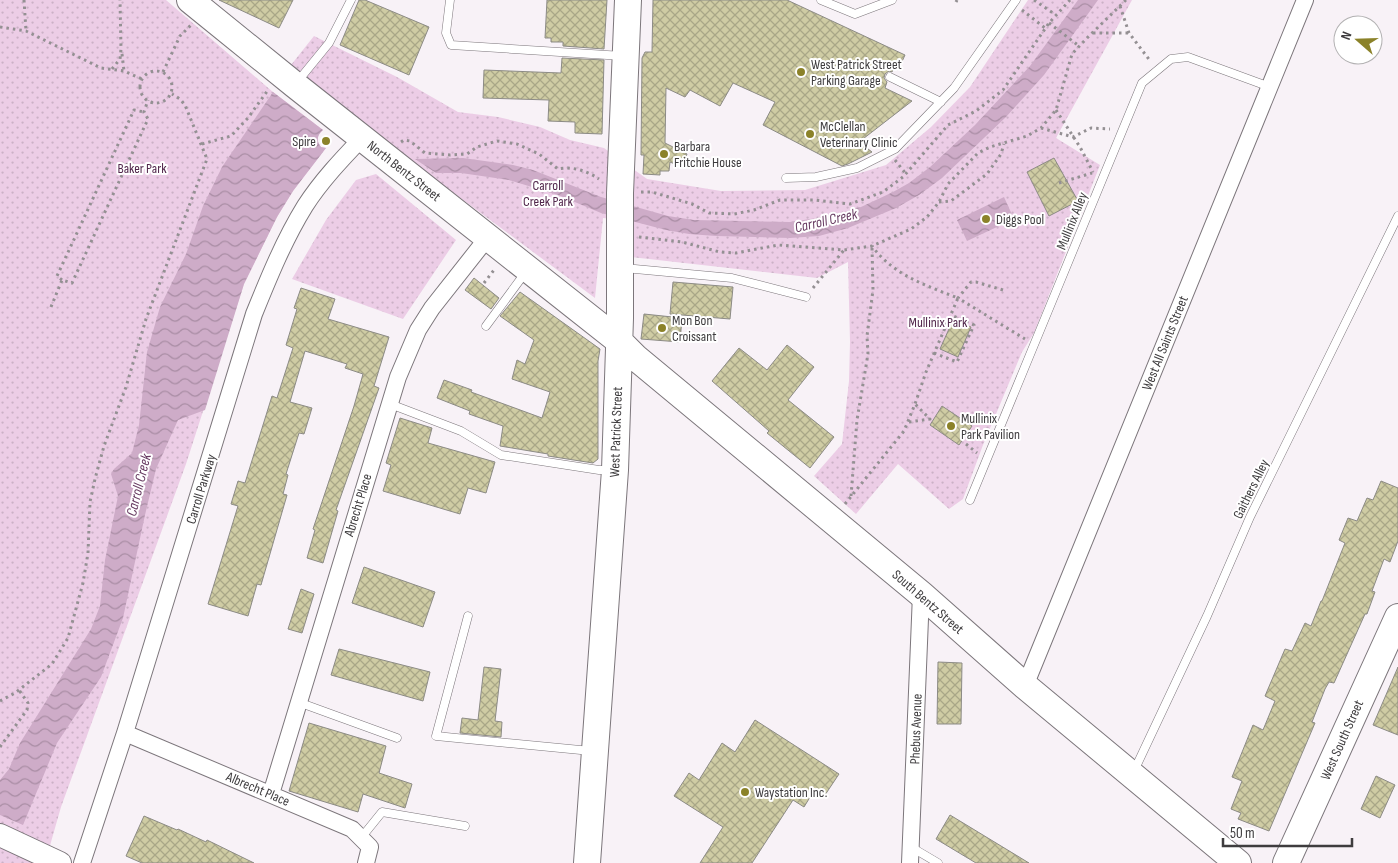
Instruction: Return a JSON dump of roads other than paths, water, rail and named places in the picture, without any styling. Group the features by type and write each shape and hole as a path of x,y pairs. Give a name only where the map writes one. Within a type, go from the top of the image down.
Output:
{"main road":[{"name":"West Patrick Street","path":"588,863 615,470 619,268 631,236 611,188 625,57 628,0"},
{"name":"North Bentz Street","path":"192,6 282,86 362,138 619,340"},
{"name":"South Bentz Street","path":"619,340 636,358 921,594 1025,686 1238,863"},
{"name":"West South Street","path":"1286,863 1398,617"}],"street":[{"name":"West All Saints Street","path":"1025,686 1305,0"},
{"name":"Carroll Parkway","path":"82,863 125,733 254,314 278,257 306,205 362,138"},
{"name":"Abrecht Place","path":"271,794 398,377 418,330 432,308 488,237"},
{"name":"Phebus Avenue","path":"910,855 921,594"},
{"name":"Albrecht Place","path":"125,733 352,829 360,838"},
{"path":"8,838 60,863"},
{"path":"360,838 370,847 366,863"}],"lane":[{"path":"282,86 329,43 351,0"},
{"path":"450,0 446,33 451,45 625,57"},
{"path":"821,0 855,14 892,0"},
{"path":"786,178 816,177 857,168 895,149 954,88 1015,2"},
{"name":"Mullinix Alley","path":"970,500 1142,83 1171,59 1188,57 1270,87"},
{"path":"890,77 941,102"},
{"name":"Gaithers Alley","path":"1132,775 1203,625 1250,518 1398,216"},
{"path":"619,268 732,278 806,297"},
{"path":"486,326 528,269"},
{"path":"389,404 461,431 501,455 600,470 615,470"},
{"path":"468,616 436,736 595,751"},
{"path":"298,702 397,738"},
{"path":"360,838 382,812 465,826"},
{"path":"910,855 938,863"}],"water":[{"name":"Carroll Creek","path":"1078,0 1098,0 1044,75 1006,117 942,178 919,195 896,208 848,228 819,236 790,238 716,236 666,230 601,213 558,195 509,180 461,173 436,173 415,159 463,158 513,165 533,170 601,197 668,216 694,220 790,222 831,216 861,207 893,192 909,183 930,167 975,125 1030,66"},
{"name":"Carroll Creek","path":"273,92 323,130 318,136 318,140 321,147 326,148 293,191 277,217 244,284 205,410 178,420 156,469 123,618 101,677 57,743 23,825 0,815 0,780 9,769 20,743 91,629 100,606 105,560 118,496 111,474 132,453 139,425 147,352 160,307 186,254 203,206 222,167"},
{"name":"Diggs Pool","path":"1004,197 1014,219 967,241 957,220"}],"place":[{"name":"West Patrick Street Parking Garage","path":"801,72"},
{"name":"McClellan Veterinary Clinic","path":"810,134"},
{"name":"Spire","path":"326,141"},
{"name":"Barbara Fritchie House","path":"664,154"},
{"name":"Diggs Pool","path":"986,219"},
{"name":"Mon Bon Croissant","path":"662,328"},
{"name":"Mullinix Park Pavilion","path":"951,426"},
{"name":"Waystation Inc.","path":"745,792"}],"park label":[{"name":"Baker Park","path":"142,168"},
{"name":"Carroll Creek Park","path":"548,194"},
{"name":"Mullinix Park","path":"938,322"}]}
